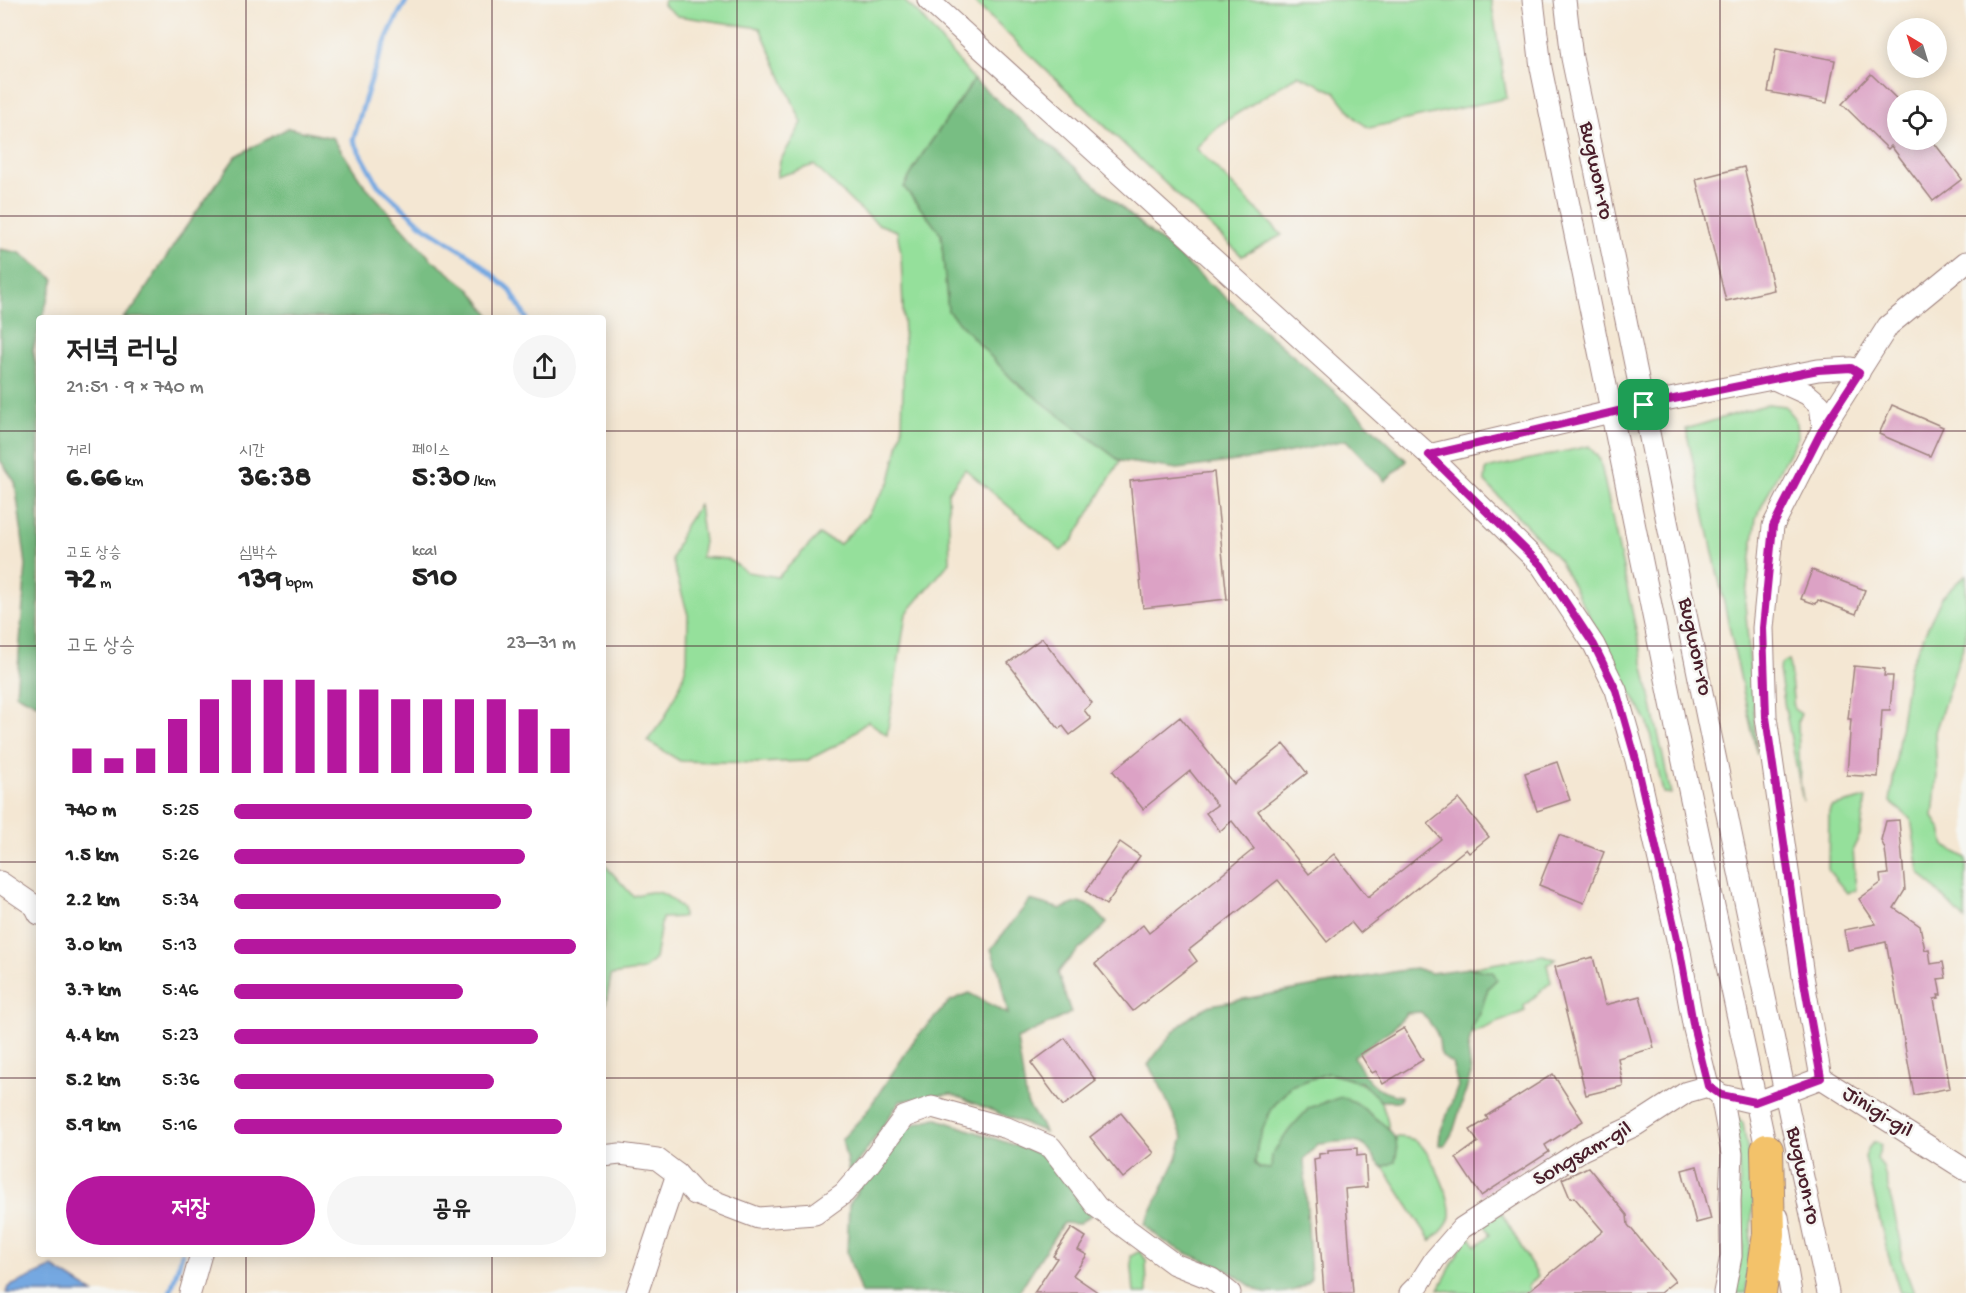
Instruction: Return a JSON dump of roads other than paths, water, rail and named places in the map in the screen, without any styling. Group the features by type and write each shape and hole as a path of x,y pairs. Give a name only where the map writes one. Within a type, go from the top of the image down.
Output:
{"highway":[{"path":"1760,1293 1769,1234 1767,1150"}],"street":[{"path":"928,0 1429,455 1541,565 1594,645 1616,690 1636,760 1666,893 1732,1154 1731,1256 1724,1293"},
{"name":"Bugwon-ro","path":"1533,0 1541,68 1755,1102 1767,1150 1791,1293"},
{"name":"Bugwon-ro","path":"1565,0 1572,58 1784,1093 1828,1293"},
{"path":"1821,1078 1803,976 1766,717 1763,628 1773,526 1823,428 1888,326 1966,262"},
{"path":"1429,455 1611,412 1818,370 1851,368 1859,373"},
{"path":"1774,379 1807,394 1820,405 1823,428"},
{"path":"0,882 36,908"},
{"name":"Jinigi-gil","path":"1784,1093 1821,1078 1965,1168"},
{"path":"1715,1091 1755,1102 1784,1093"},
{"name":"Songsam-gil","path":"1410,1293 1462,1228 1582,1150 1636,1125 1687,1092 1715,1091"},
{"path":"606,1156 620,1154 657,1160 677,1174 695,1194 758,1218 815,1214 844,1193 870,1163 904,1117 932,1107 1007,1128 1051,1147 1097,1207 1173,1264 1212,1279 1230,1293"},
{"path":"637,1293 677,1174"},
{"path":"190,1293 200,1257"}],"water":[{"path":"53,1267 94,1293 6,1293 8,1287"}],"waterway":[{"path":"407,0 382,50 353,140 378,185 422,225 472,257 511,291 524,315"},
{"path":"170,1293 181,1257"}]}
